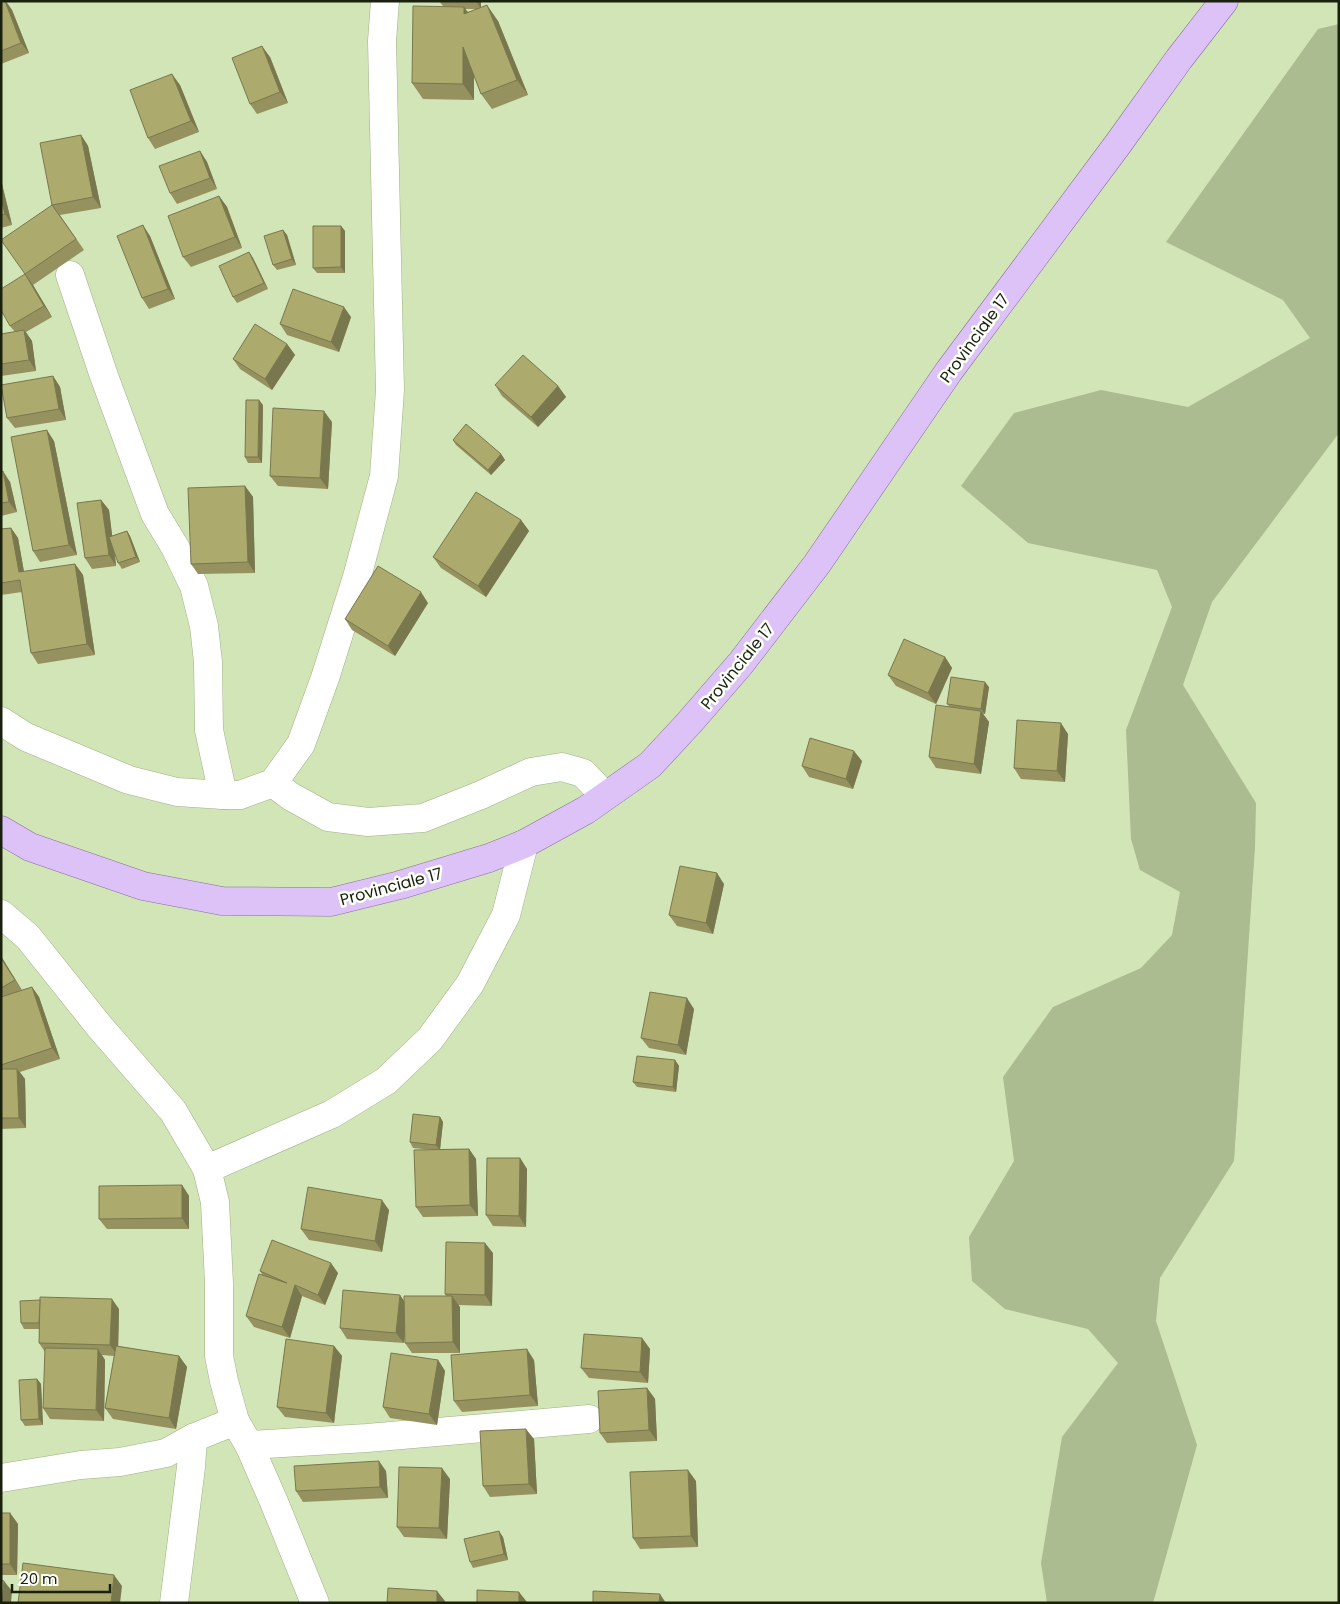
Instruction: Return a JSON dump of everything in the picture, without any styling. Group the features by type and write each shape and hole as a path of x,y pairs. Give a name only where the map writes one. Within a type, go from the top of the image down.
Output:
{"main road":[{"name":"Provinciale 17","path":"1,830 30,847 143,886 222,902 331,902 400,885 488,858 524,844 586,810 650,765 741,663 817,564 949,372 1224,1"}],"street":[{"path":"1,721 26,736 130,780 177,792 240,795 274,783 301,744 326,678 357,576 384,476 390,390 383,51 385,1"},
{"path":"70,275 104,376 155,514 194,586 204,626 208,662 209,730 222,795"},
{"path":"274,783 290,796 328,817 368,822 423,818 481,795 531,772 562,768 583,773 604,796"},
{"path":"207,1169 332,1114 386,1082 430,1039 470,984 506,915 524,844"},
{"path":"1,914 28,937 99,1026 173,1111 207,1169 216,1212 219,1283 219,1356 235,1421 249,1445 274,1502 314,1603"},
{"path":"249,1445 367,1438 589,1419"},
{"path":"1,1478 81,1465 120,1462 166,1453 193,1438 235,1421"},
{"path":"174,1603 193,1438"}],"green space":[{"path":"1339,24 1339,433 1212,602 1183,685 1256,803 1255,847 1234,1161 1160,1278 1156,1321 1197,1445 1153,1603 1047,1603 1041,1563 1062,1437 1118,1363 1088,1329 1005,1309 972,1281 969,1237 1014,1161 1003,1077 1053,1007 1141,968 1172,935 1180,892 1140,870 1131,839 1126,730 1172,607 1157,570 1028,543 961,486 1014,413 1101,390 1188,407 1310,338 1283,300 1166,242 1318,29"}],"building":[{"path":"1,1 5,1 21,43 1,51"},
{"path":"487,5 517,80 481,94 463,47 463,84 412,83 413,6 464,7 464,14"},
{"path":"262,46 280,92 250,104 232,58"},
{"path":"172,74 191,121 148,138 130,90"},
{"path":"81,135 93,197 52,205 40,143"},
{"path":"200,151 210,178 170,193 159,166"},
{"path":"219,196 235,237 183,257 168,216"},
{"path":"1,200 5,214 1,215"},
{"path":"52,205 76,239 25,274 1,240"},
{"path":"143,225 168,289 142,298 117,236"},
{"path":"313,226 341,226 341,267 313,268"},
{"path":"283,230 292,259 273,265 264,236"},
{"path":"249,252 264,283 233,297 219,266"},
{"path":"25,274 44,306 10,326 1,310 1,289"},
{"path":"293,289 344,307 331,342 280,324"},
{"path":"255,324 287,344 265,379 233,359"},
{"path":"24,330 29,360 1,364 1,334"},
{"path":"523,355 558,386 531,417 495,385"},
{"path":"53,376 59,409 7,418 1,385"},
{"path":"246,400 259,400 258,457 245,457"},
{"path":"273,408 324,411 320,478 270,476"},
{"path":"466,424 501,454 488,470 453,440"},
{"path":"47,430 69,545 33,551 11,437"},
{"path":"3,471 9,502 1,503 1,472"},
{"path":"245,486 248,562 191,564 188,488"},
{"path":"476,492 521,520 478,586 433,557"},
{"path":"101,500 109,555 85,558 77,503"},
{"path":"11,528 19,572 75,564 87,644 31,653 20,580 1,583 1,529"},
{"path":"127,531 136,557 118,563 109,537"},
{"path":"378,566 421,592 388,646 345,619"},
{"path":"904,639 945,657 928,693 888,675"},
{"path":"951,677 985,682 981,709 947,704"},
{"path":"936,705 981,711 974,764 929,757"},
{"path":"1017,720 1061,723 1057,771 1014,768"},
{"path":"810,738 854,751 846,779 802,766"},
{"path":"680,866 717,873 706,923 669,915"},
{"path":"1,958 15,980 1,988"},
{"path":"32,987 52,1048 1,1065 1,997"},
{"path":"650,992 687,998 678,1045 641,1038"},
{"path":"637,1056 675,1060 673,1087 633,1082"},
{"path":"1,1069 17,1069 19,1118 1,1118"},
{"path":"413,1114 440,1117 436,1145 410,1142"},
{"path":"469,1149 470,1205 416,1207 414,1150"},
{"path":"487,1158 520,1158 519,1216 486,1215"},
{"path":"182,1185 182,1218 99,1219 99,1186"},
{"path":"308,1187 382,1200 375,1241 301,1229"},
{"path":"272,1240 331,1263 318,1295 295,1285 282,1327 246,1316 259,1274 287,1283 260,1271"},
{"path":"446,1242 485,1243 485,1295 445,1294"},
{"path":"343,1290 400,1295 396,1333 340,1328"},
{"path":"404,1296 452,1296 453,1342 405,1343"},
{"path":"40,1297 112,1299 110,1345 39,1343"},
{"path":"40,1300 39,1323 21,1323 20,1301"},
{"path":"584,1334 642,1338 640,1372 581,1368"},
{"path":"286,1339 334,1346 326,1413 277,1407"},
{"path":"116,1346 179,1356 169,1418 105,1408"},
{"path":"45,1348 98,1349 96,1410 43,1408"},
{"path":"527,1349 530,1395 454,1401 451,1355"},
{"path":"391,1353 438,1360 429,1414 383,1407"},
{"path":"37,1379 39,1419 21,1420 19,1380"},
{"path":"647,1388 649,1430 600,1433 598,1391"},
{"path":"526,1429 529,1484 483,1486 480,1431"},
{"path":"379,1461 380,1487 296,1491 294,1466"},
{"path":"399,1467 442,1468 439,1528 397,1527"},
{"path":"688,1470 691,1536 633,1538 630,1472"},
{"path":"1,1513 10,1513 10,1564 1,1564"},
{"path":"499,1531 504,1554 470,1562 464,1539"},
{"path":"23,1563 114,1575 111,1603 18,1603"},
{"path":"1,1580 4,1581 2,1603 1,1603"},
{"path":"388,1588 437,1591 437,1603 387,1603"},
{"path":"477,1590 519,1592 519,1603 477,1603"},
{"path":"593,1591 660,1594 659,1603 593,1603"}]}
